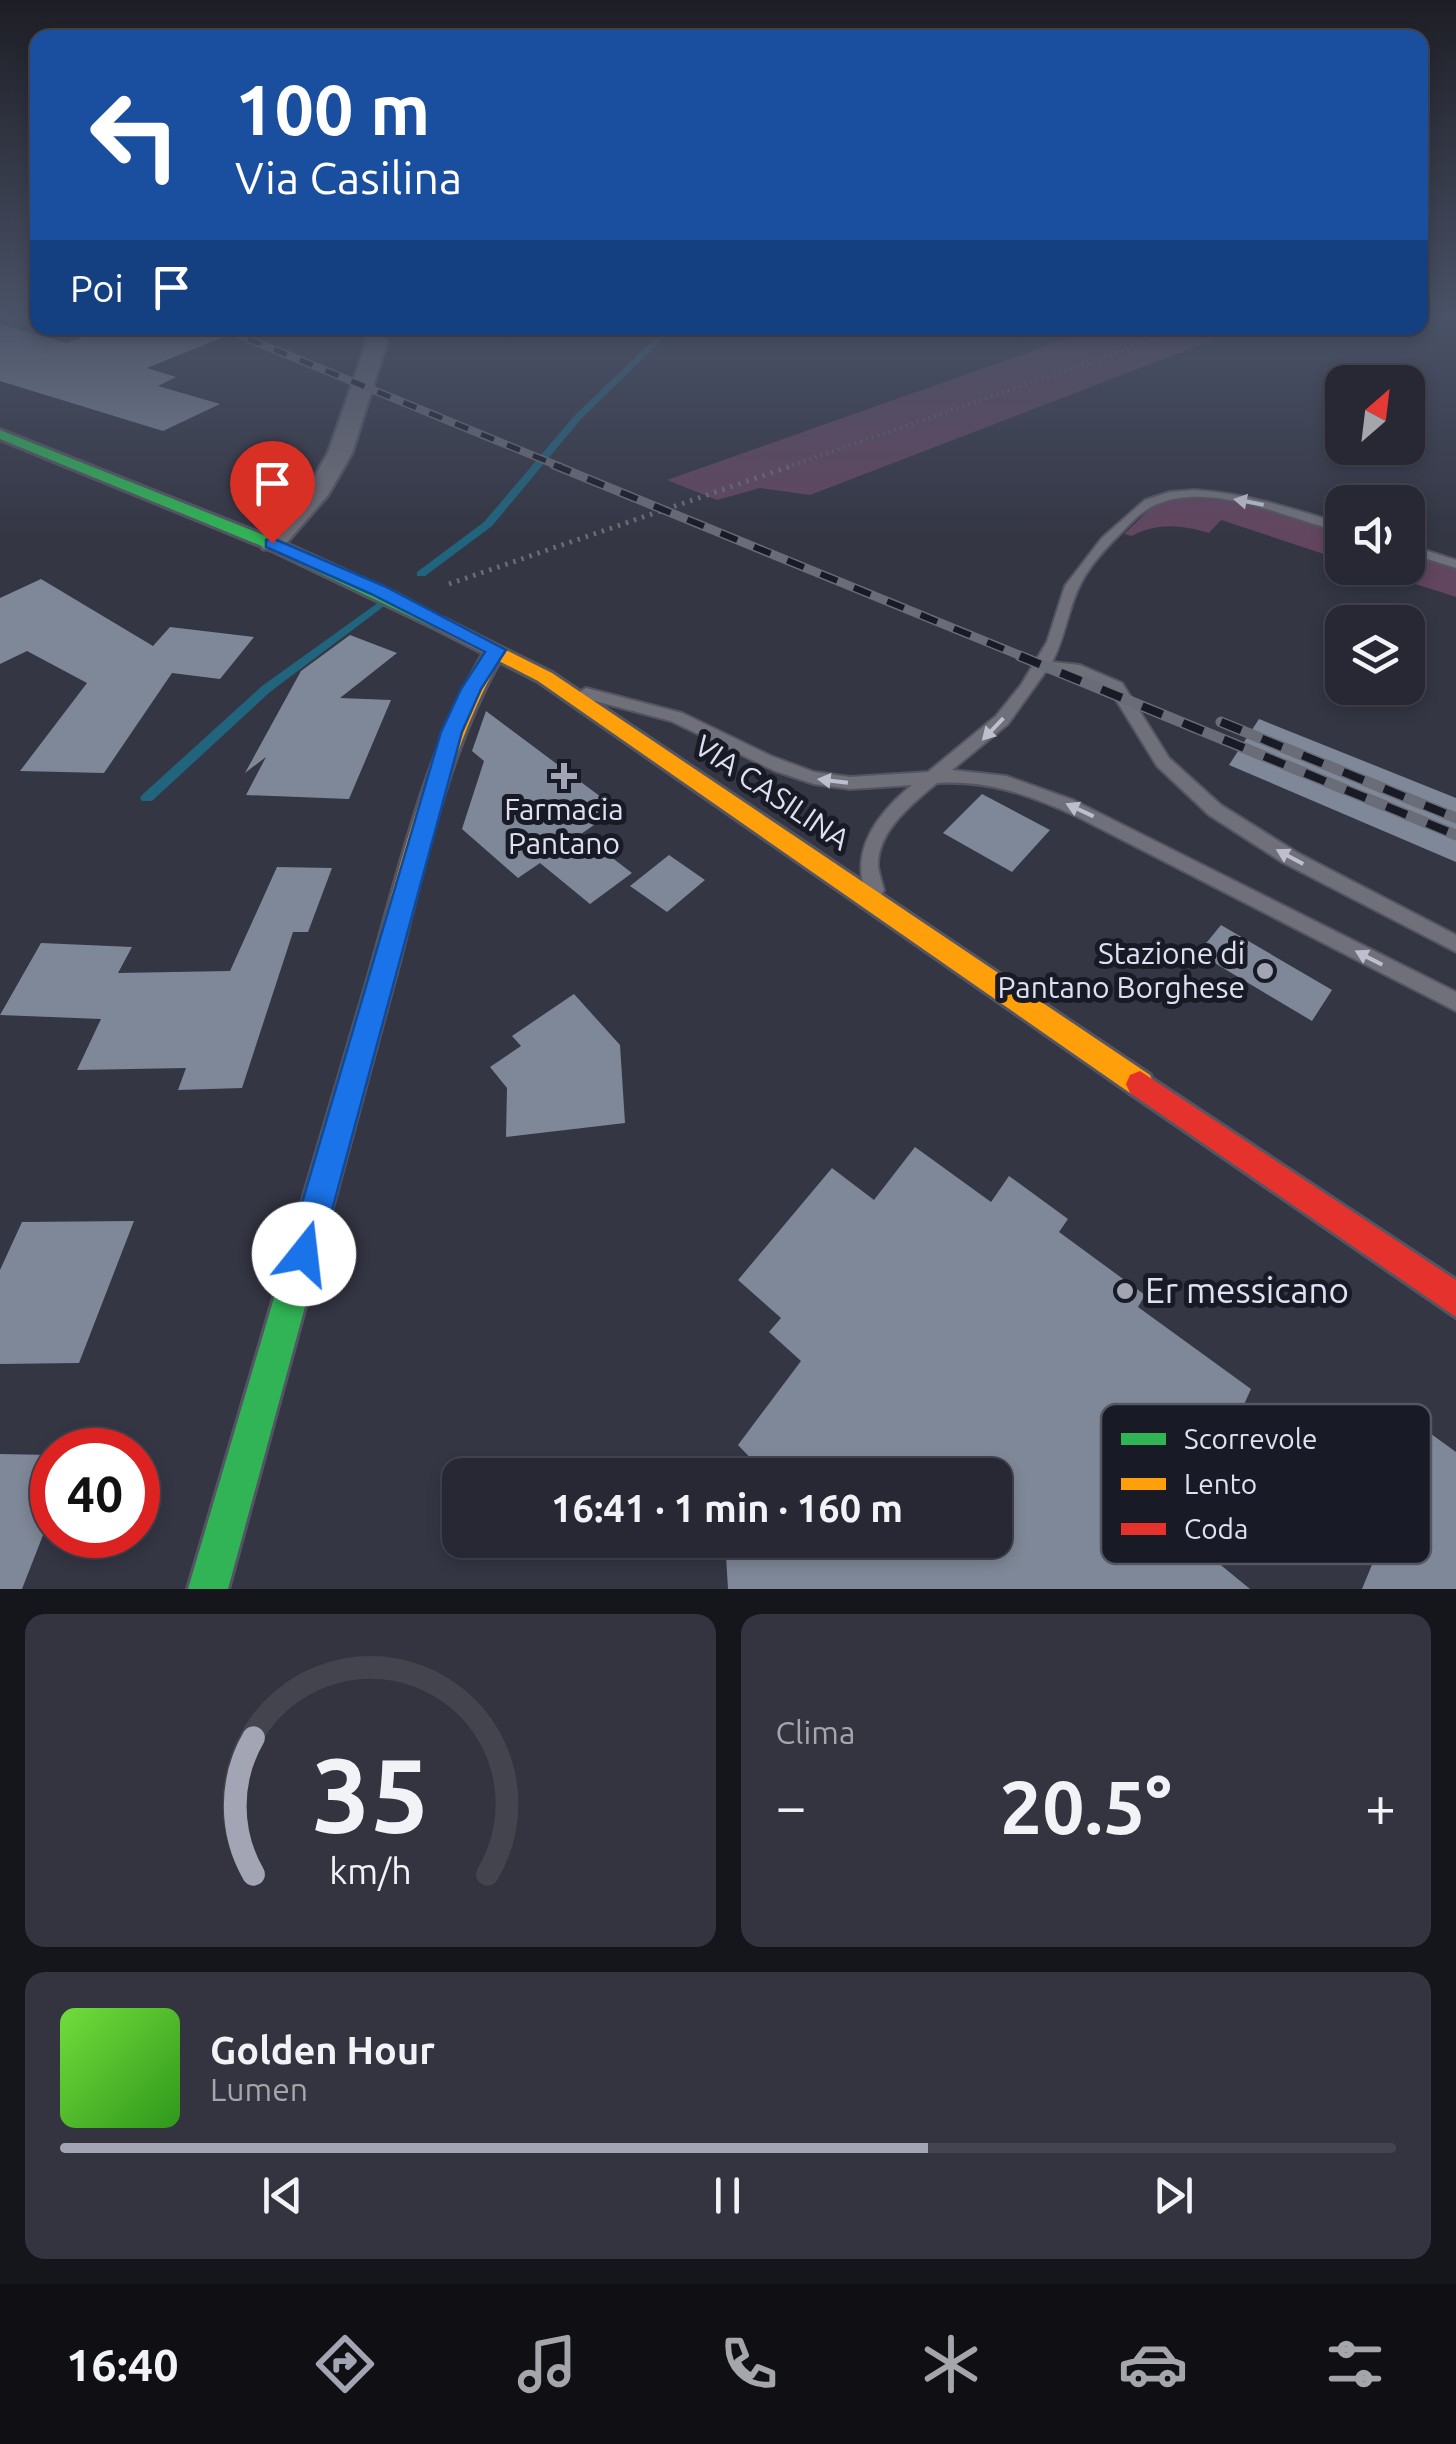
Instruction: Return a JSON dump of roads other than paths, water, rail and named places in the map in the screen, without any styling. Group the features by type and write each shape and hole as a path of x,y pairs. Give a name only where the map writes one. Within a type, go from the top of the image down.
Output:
{"main road":[{"name":"VIA CASILINA","path":"0,434 272,543 400,601 560,687 1456,1300"},
{"path":"208,1589 451,732 471,689 496,650"}],"street":[{"path":"272,543 313,497 340,454 360,389"}],"lane":[{"path":"880,903 869,879 868,858 874,840 930,777 978,745 996,726 1058,634 1067,598 1082,571 1136,512 1154,501 1197,495 1228,498 1325,524"},
{"path":"1425,554 1456,564"},
{"path":"1040,666 1075,668 1116,686 1163,762 1215,810 1274,848 1456,944"},
{"path":"560,687 669,714 764,761 814,778 881,784 930,777 998,780 1061,802 1456,1002"},
{"path":"1376,902 1456,934"}],"waterway":[{"path":"421,574 488,524 578,417 607,389"},
{"path":"147,798 266,689 379,605"}],"railway":[{"path":"371,389 561,467"},
{"path":"554,465 1026,658"},
{"path":"1020,656 1456,835"},
{"path":"1221,722 1456,818"}],"place":[{"name":"Farmacia Pantano","path":"564,776"},
{"name":"Stazione di Pantano Borghese","path":"1265,971"},
{"name":"Er messicano","path":"1125,1291"}]}
